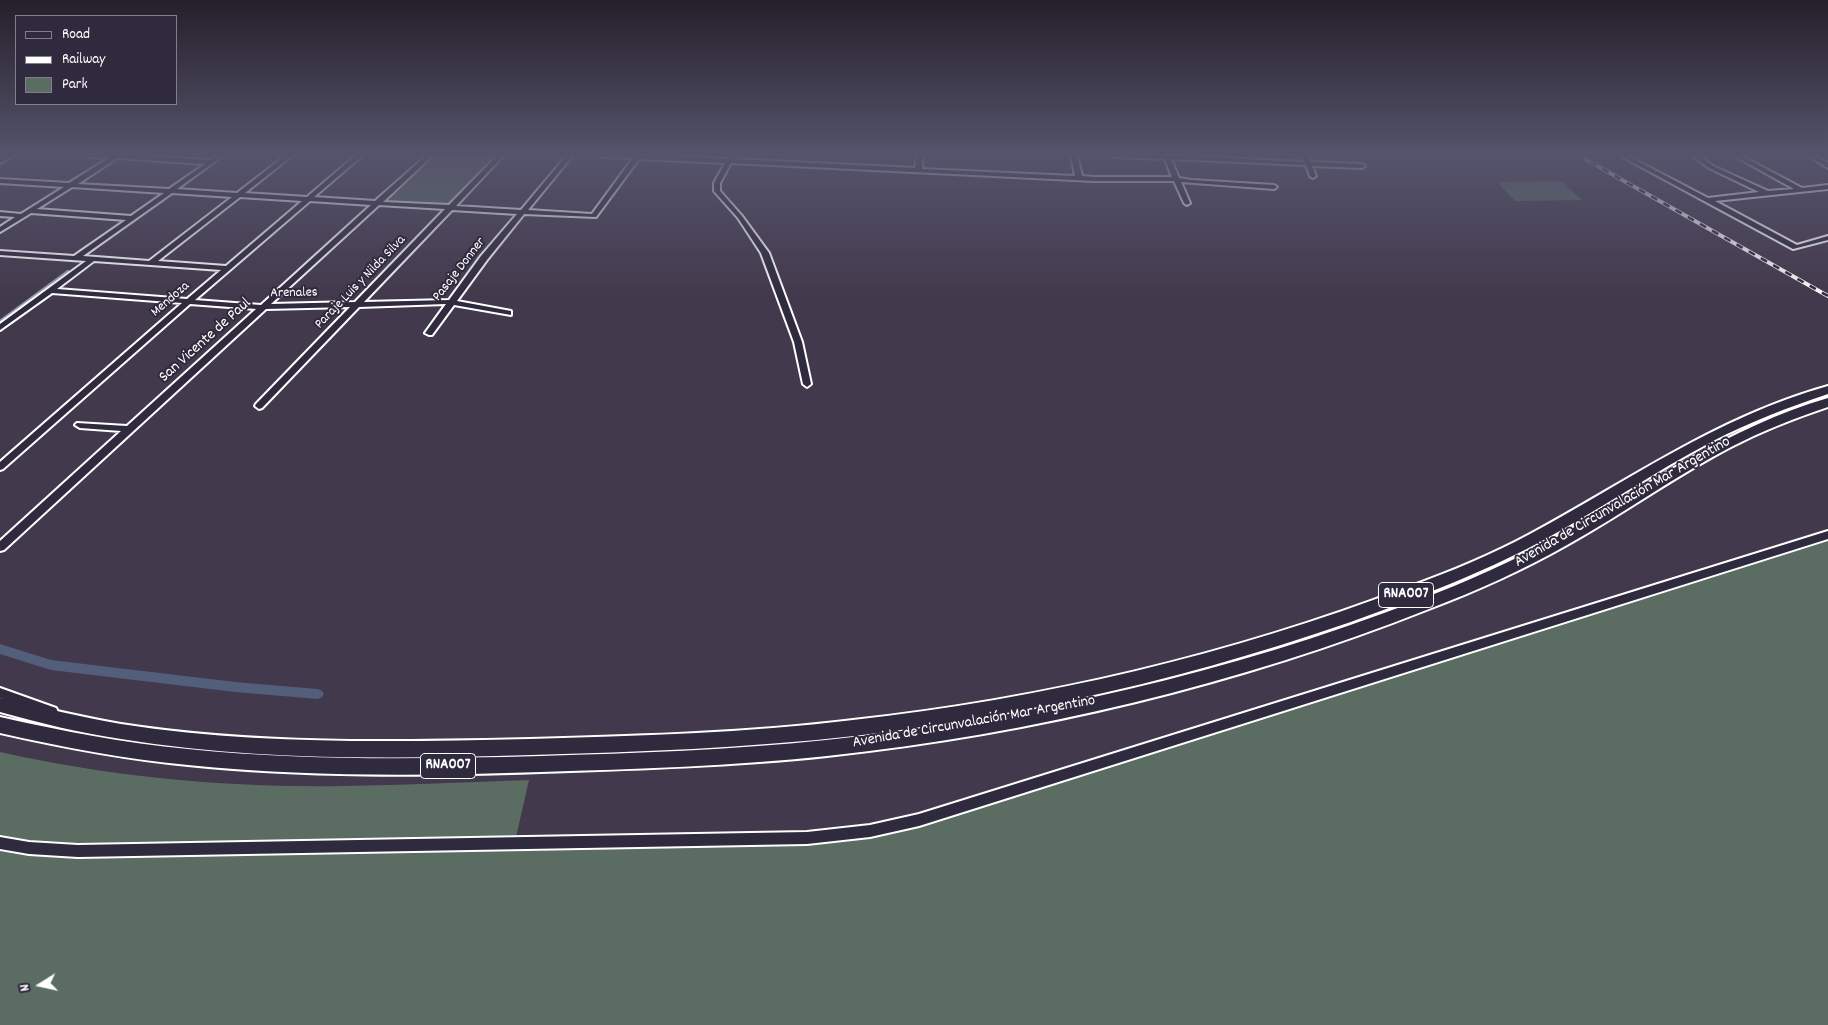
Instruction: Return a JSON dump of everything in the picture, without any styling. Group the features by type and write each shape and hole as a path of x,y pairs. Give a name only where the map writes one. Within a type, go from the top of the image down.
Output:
{"highway":[{"name":"Avenida de Circunvalación Mar Argentino","path":"954,722 1126,680 1237,650 1397,598 1493,559 1532,539 1698,442 1731,426 1782,404 1828,390"},
{"name":"Avenida de Circunvalación Mar Argentino","path":"0,726 136,753 217,762 302,766 452,766 648,760 755,754 1133,693 1246,663 1409,610 1496,574 1545,551 1712,450 1752,430 1828,402"},
{"name":"Avenida de Circunvalación Mar Argentino","path":"0,705 81,724 148,736 210,743 358,750 671,742 897,731"}],"street":[{"path":"0,230 42,203"},
{"path":"76,258 154,203"},
{"path":"152,263 229,203"},
{"name":"Mendoza","path":"0,467 226,268 303,203"},
{"path":"378,203 594,216 604,203"},
{"name":"San Vicente de Paul","path":"0,547 378,203"},
{"name":"Paraje Luis y Nilda Silva","path":"259,406 455,203"},
{"name":"Pasaje Donner","path":"429,333 484,258 532,203"},
{"path":"727,203 765,253 798,342 807,384"},
{"path":"1713,203 1796,247 1828,238"},
{"path":"29,211 133,218"},
{"path":"0,214 22,216"},
{"path":"0,253 226,268"},
{"path":"0,328 92,259"},
{"name":"Arenales","path":"50,291 265,307 451,302 508,313"},
{"path":"80,425 131,429"},
{"path":"0,843 29,848 78,851 807,838 870,831 928,817 1828,536"},
{"path":"0,693 81,724"}],"green space":[{"path":"1828,538 1828,1025 0,1025 0,752 84,768 214,783 343,786 529,780 514,846 806,841 913,823"}],"waterway":[{"path":"0,321 68,271"},
{"path":"0,649 51,665 235,687 318,694"}],"railway":[{"path":"1663,203 1828,296"}]}
